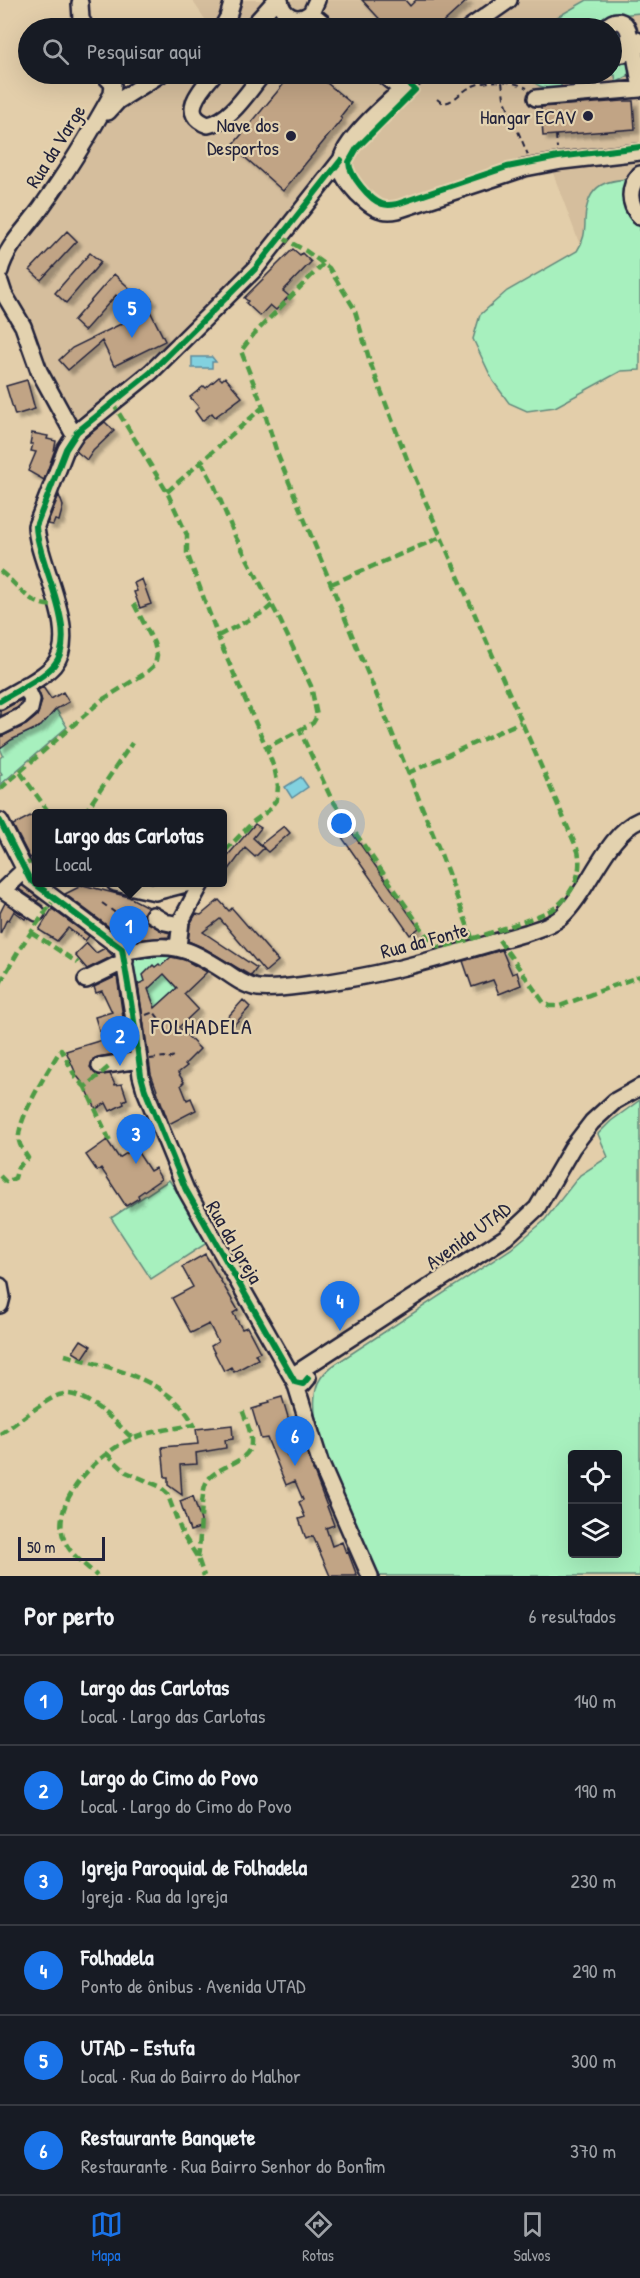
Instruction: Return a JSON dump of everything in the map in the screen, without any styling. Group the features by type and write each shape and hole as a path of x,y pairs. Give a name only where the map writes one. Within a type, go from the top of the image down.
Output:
{"street":[{"path":"227,18 232,0"},
{"path":"261,18 278,0 287,15 293,18 308,15"},
{"path":"483,18 509,0"},
{"path":"80,3 81,18"},
{"path":"622,20 634,27 637,38 636,62 640,83"},
{"path":"622,52 629,52 637,38"},
{"path":"622,55 632,58 636,62"},
{"name":"Rua da Varge","path":"0,271 4,259 16,240 43,206 85,142 114,90 112,84"},
{"path":"85,142 118,101 145,84"},
{"path":"207,84 194,101 193,112 197,118 208,125 217,123 226,117 254,84"},
{"path":"394,84 402,90"},
{"path":"0,701 48,671 59,659 62,651 61,624 56,597 36,526 66,449 74,435 93,417 151,372 248,276 340,160 352,137 408,84"},
{"path":"536,98 640,89"},
{"path":"340,160 343,174 361,197 376,209 390,212 516,170 558,162 639,153"},
{"path":"640,174 632,185 630,199 640,217"},
{"path":"0,282 4,294 23,326 39,371 74,435"},
{"path":"0,727 22,716 30,709 32,700 25,685"},
{"name":"Rua da Fonte","path":"178,947 199,955 242,982 259,988 346,981 390,971 526,933 559,919 586,885 626,827 640,820"},
{"path":"0,821 32,882"},
{"path":"0,872 24,870"},
{"path":"24,870 3,890 37,913"},
{"path":"39,887 120,946 124,957"},
{"path":"133,887 155,892 172,887"},
{"path":"86,980 124,957 151,947 178,947 174,924 185,887"},
{"path":"174,924 186,910 199,887"},
{"path":"153,915 174,924"},
{"name":"Rua da Igreja","path":"124,957 144,1085 164,1136 189,1194 285,1361 299,1378"},
{"path":"100,1066 139,1060"},
{"name":"Avenida UTAD","path":"299,1378 316,1362 506,1237 537,1208 572,1148 592,1122 615,1101 640,1087"},
{"path":"0,1286 2,1297 0,1305"},
{"path":"299,1378 308,1422 320,1462 370,1576"}],"path":[{"path":"437,99 442,103 447,103 473,86 488,84"},
{"path":"502,84 504,98 530,159"},
{"path":"512,84 526,87 536,98"},
{"path":"556,135 557,153"},
{"path":"102,903 121,917 109,938"},
{"path":"135,1027 154,1011 160,1020"},
{"path":"139,1060 165,1057 166,1060 174,1056"}],"shaded area":[{"path":"192,0 640,0 640,309 584,256 551,168 527,174 399,219 384,221 370,216 344,192 335,179 152,365 85,420 81,415 71,423 3,274 112,96 131,84 622,84 622,18 204,18"}],"green space":[{"path":"587,0 640,0 640,13 605,18 556,18"},
{"path":"623,25 624,48 622,48"},
{"path":"622,59 629,66 628,76 622,80"},
{"path":"537,84 561,84 561,88 544,87"},
{"path":"640,179 640,370 621,371 555,407 527,411 509,403 493,381 473,339 480,315 507,291 577,251 584,236 587,207 595,190 609,182"},
{"path":"56,709 67,727 0,785 2,774 0,758 3,755 0,748 11,740 41,726"},
{"path":"152,950 188,958 167,977 177,988 155,1008 145,982 132,986 130,974 135,956"},
{"path":"640,1100 640,1576 376,1576 333,1480 323,1452 317,1426 315,1402 318,1383 334,1365 511,1249 544,1221 580,1175 608,1157 598,1134 611,1121"},
{"path":"169,1180 210,1241 151,1279 111,1218"}],"water":[{"path":"192,357 212,357 216,362 212,362 212,368 192,368"},
{"path":"301,777 308,787 292,798 285,787"}],"building":[{"path":"362,0 405,0 410,6 416,0 468,0 448,18 379,18"},
{"name":"Nave dos Desportos","path":"284,84 328,84 351,103 340,117 342,119 283,191 232,146"},
{"name":"Hangar ECAV","path":"633,101 635,129 543,136 541,107"},
{"path":"67,231 77,241 41,280 30,270"},
{"path":"293,249 300,255 302,253 311,262 283,291 289,296 276,310 270,305 260,316 246,303 248,301 244,298"},
{"path":"90,253 101,262 66,303 55,293"},
{"path":"114,274 137,295 142,290 152,300 147,305 165,341 114,366 102,341 68,370 59,360 72,348 137,316 116,295 84,331 73,321"},
{"path":"219,377 222,380 225,377 242,397 215,417 212,413 202,421 195,411 199,407 190,397"},
{"path":"27,380 35,409 15,415 6,386"},
{"path":"105,422 114,431 87,460 76,451 84,439"},
{"path":"32,433 48,436 47,439 56,441 44,480 28,471 36,452 31,451"},
{"path":"59,495 63,506 59,521 55,520 53,525 47,524"},
{"path":"142,579 151,604 140,608 134,592 137,591 134,583"},
{"path":"43,687 51,699 63,692 69,702 56,709 41,726 11,740 0,748 0,737 26,725 37,716 42,701 38,690"},
{"path":"21,700 17,708 0,716 0,711"},
{"path":"32,815 32,857 30,858 13,825"},
{"path":"341,817 419,928 410,935 332,823"},
{"path":"255,824 261,828 253,838 264,848 255,857 245,848 227,872 227,856"},
{"path":"284,826 290,833 268,852 260,845"},
{"path":"22,885 39,899 37,901 19,889"},
{"path":"79,887 91,887 129,897 148,907 143,914 145,920 160,930 170,933 169,937 128,941 65,894"},
{"path":"219,900 229,911 232,908 278,961 265,972 220,919 203,932 257,968 251,976 188,941 190,924 196,914 201,915"},
{"path":"5,903 26,917 25,919 14,911 9,920 7,919 0,934 0,913"},
{"path":"52,909 89,936 85,941 68,928 57,941 39,930"},
{"path":"87,943 96,953 105,948 113,956 87,969 75,955"},
{"path":"502,950 512,974 517,972 521,985 499,994 493,980 472,987 463,961"},
{"path":"171,957 185,960 207,972 184,994 198,1009 179,1027 200,1049 185,1064 187,1066 178,1073 184,1082 181,1085 187,1100 191,1098 196,1110 169,1124 151,1074 138,984 145,981 143,975 153,965 161,966","holes":["164,974 177,988 155,1008 148,989"]},
{"path":"117,976 128,1052 98,1057 93,1059 90,1067 97,1075 110,1074 115,1085 122,1084 127,1099 123,1101 124,1104 110,1111 106,1103 96,1109 66,1051 102,1040 95,1017 112,1012 102,991 96,993 94,987"},
{"path":"243,1000 250,1007 234,1025 227,1018"},
{"path":"107,1140 119,1158 135,1148 150,1171 155,1168 161,1179 126,1206 101,1168 97,1171 86,1155"},
{"path":"205,1254 238,1310 233,1313 242,1329 247,1327 260,1352 255,1354 258,1359 234,1372 231,1367 224,1371 211,1346 218,1342 209,1324 191,1333 172,1298 193,1287 182,1267"},
{"path":"81,1340 91,1346 83,1358 73,1352"},
{"path":"282,1397 291,1427 279,1433 287,1455 297,1451 298,1454 306,1451 334,1525 326,1528 332,1546 342,1542 357,1576 330,1576 313,1536 306,1539 299,1519 305,1517 299,1502 303,1500 295,1481 286,1485 267,1438 261,1439 252,1409"},
{"path":"232,1425 233,1439 225,1440 226,1448 196,1453 197,1464 180,1465 182,1495 168,1485 162,1447 198,1444 196,1429"},
{"path":"193,1496 201,1521 200,1528 190,1531 180,1501"}],"marked path":[{"path":"281,237 306,251 329,268 354,308 371,365 407,459 578,851 578,875 572,889 556,907 535,917 460,942 436,946 331,798 300,731"},
{"path":"323,264 254,334 241,351 263,407 277,453 439,849 472,938"},
{"path":"112,402 167,492 187,535 187,553 222,647 275,771 278,786 277,799 268,811 254,821 227,849"},
{"path":"167,492 263,407"},
{"path":"201,461 215,487 235,536 280,620 311,686 317,716 313,723 266,748"},
{"path":"331,584 441,537"},
{"path":"0,571 33,600 48,605 58,605"},
{"path":"0,789 102,700 155,665 157,655 154,643 132,600"},
{"path":"218,636 264,612 272,605"},
{"path":"408,773 521,722"},
{"path":"87,809 132,743"},
{"path":"20,772 46,809"},
{"path":"22,866 32,861"},
{"path":"0,983 21,947 55,898"},
{"path":"31,932 78,963"},
{"path":"499,940 544,1003 550,1006 560,1006 640,976"},
{"path":"0,1176 6,1182 15,1178 18,1167 28,1158 21,1148 19,1132 28,1107 61,1049 76,1078 85,1087"},
{"path":"110,1141 85,1087 111,1065"},
{"path":"65,1355 120,1371 155,1386 170,1396 194,1425 151,1433 127,1441 100,1459 76,1486 67,1501 62,1517 62,1532 71,1551 97,1576"},
{"path":"0,1434 45,1402 59,1395 68,1394 89,1401 133,1439"},
{"path":"198,1558 206,1483 217,1472 240,1459 250,1448 250,1432 242,1409"},
{"path":"106,1453 126,1472 159,1486 167,1493 182,1533 198,1558 204,1576"}],"cycle path":[{"path":"409,84 415,90 357,148 349,162 352,173 361,186 372,198 382,204 397,204 507,167 558,157 640,147"},
{"path":"0,701 42,675 54,665 61,652 63,635 60,617 38,541 36,526 66,449 77,432 151,372 255,269 341,160"},
{"path":"0,821 32,882"},
{"path":"39,887 122,949 141,1076 186,1190 295,1382 303,1384 308,1378"}],"place":[{"name":"Hangar ECAV","path":"588,116"},
{"name":"Nave dos Desportos","path":"291,136"},
{"name":"UTAD - Estufa","path":"132,338"},
{"name":"Largo das Carlotas","path":"129,956"},
{"name":"Largo do Cimo do Povo","path":"120,1066"},
{"name":"Igreja Paroquial de Folhadela","path":"136,1164"},
{"name":"Folhadela","path":"340,1331"},
{"name":"Restaurante Banquete","path":"295,1466"}],"district":[{"name":"FOLHADELA","path":"202,1026"}]}
